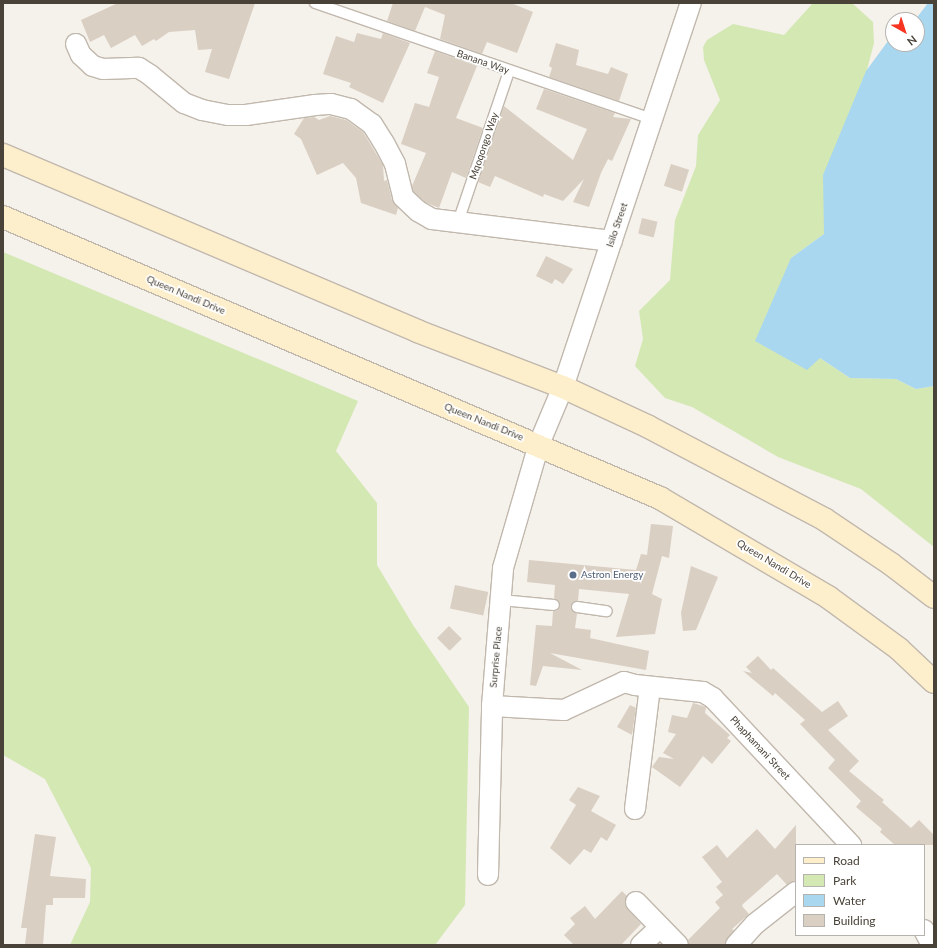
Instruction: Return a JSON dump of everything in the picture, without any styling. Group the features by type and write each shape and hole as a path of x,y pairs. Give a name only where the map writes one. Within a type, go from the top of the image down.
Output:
{"main road":[{"path":"3,155 417,331 563,387 649,427 824,519 891,564 934,597"},
{"name":"Queen Nandi Drive","path":"3,216 539,444 660,498 758,554 858,618 899,649 934,682"}],"street":[{"name":"Isilo Street","path":"539,444 563,387 651,119 691,3"},
{"path":"76,44 81,55 93,66 103,69 139,68 150,74 184,104 202,110 228,116 331,104 351,109 372,124 384,143 395,164 403,197 418,211 432,219 612,241"},
{"name":"Surprise Place","path":"488,875 492,706 503,568 539,444"},
{"name":"Phaphamani Street","path":"492,706 564,710 624,682 650,687 697,691 713,698 848,844"},
{"path":"635,809 650,687"},
{"path":"736,945 755,924 795,893"},
{"path":"636,902 678,945"},
{"path":"641,945 660,927"},
{"path":"925,932 932,945"}],"lane":[{"name":"Banana Way","path":"314,3 651,119"},
{"name":"Mqoqongo Way","path":"458,222 509,71"},
{"path":"501,600 554,605"},
{"path":"577,608 607,611"}],"green space":[{"path":"813,3 852,3 873,22 874,43 824,234 791,258 820,358 850,378 896,379 916,389 934,386 934,547 861,489 778,457 692,407 665,398 635,366 643,339 639,311 670,280 675,220 696,166 698,135 720,100 704,60 703,47 707,40 733,24 784,35"},
{"path":"3,252 358,401 336,451 377,503 377,565 413,625 469,707 465,905 435,945 70,945 90,902 91,868 45,779 3,755"}],"water":[{"path":"928,3 934,3 934,386 916,389 896,379 850,378 820,358 807,370 755,341 791,258 824,234 823,175 866,71 885,45 885,52 925,52 925,12 921,12"}],"building":[{"path":"118,3 255,3 229,79 205,72 212,49 198,50 195,30 169,32 156,41 154,39 142,46 135,35 111,48 104,35 90,42 81,20"},
{"path":"393,3 511,3 533,12 517,53 487,42 482,54 440,39 445,15 425,7 415,31 387,21"},
{"path":"357,33 381,39 383,33 410,43 383,103 349,87 351,83 323,74 336,36 354,42"},
{"path":"556,43 579,50 576,65 608,74 611,67 628,74 619,101 549,77 552,68 549,66"},
{"path":"435,51 477,66 456,118 483,128 466,178 452,172 439,208 425,202 413,191 412,186 426,153 401,144 415,103 429,107 439,77 427,73"},
{"path":"544,89 615,113 613,117 631,119 612,161 608,159 601,173 589,207 573,202 584,179 563,201 544,194 543,197 495,176 490,187 478,182 504,106 573,160 587,129 536,109"},
{"path":"330,116 346,120 363,132 383,165 384,181 387,180 392,200 398,208 396,215 361,203 356,178 343,163 317,175 301,139 294,134 304,118 314,117 319,120"},
{"path":"671,164 689,170 682,192 664,186"},
{"path":"642,218 658,222 654,237 638,234"},
{"path":"546,256 573,269 563,284 555,279 552,284 536,276"},
{"path":"651,524 673,526 669,558 662,556 652,594 662,599 655,634 616,637 629,594 579,589 578,601 571,607 577,614 575,628 591,630 590,638 649,651 646,670 550,653 582,670 543,666 536,686 530,685 536,625 552,626 553,611 557,611 560,605 554,598 555,585 527,582 529,560 636,570 641,554 647,555"},
{"path":"691,566 718,577 696,630 683,631 681,613"},
{"path":"455,585 488,592 483,616 450,608"},
{"path":"449,626 462,639 450,651 437,638"},
{"path":"758,656 771,670 773,668 822,712 838,701 848,716 828,730 859,761 849,771 884,800 882,802 911,828 919,820 934,835 934,845 894,844 880,832 882,829 856,807 861,801 828,768 835,760 800,724 805,720 775,693 773,696 743,671 752,673 746,667"},
{"path":"693,703 706,707 705,713 730,735 727,738 731,741 712,764 703,756 680,787 652,767 659,757 674,759 663,753 676,734 668,732 672,715 687,718"},
{"path":"630,705 636,708 632,735 617,727"},
{"path":"578,787 600,796 591,811 616,825 607,841 601,837 591,853 584,849 570,865 550,848 576,805 569,800"},
{"path":"796,825 795,881 787,885 777,874 743,904 742,906 749,914 732,929 734,930 725,945 689,945 688,940 720,908 715,902 723,895 716,887 722,882 702,857 717,845 727,858 757,829 775,849"},
{"path":"35,834 56,837 50,876 86,879 85,898 53,898 53,905 46,905 43,945 25,944 27,928 21,928"},
{"path":"622,891 627,896 625,904 628,910 641,924 621,945 574,945 564,935 575,924 570,918 585,906 595,919"}],"place":[{"name":"Astron Energy","path":"573,575"}]}
